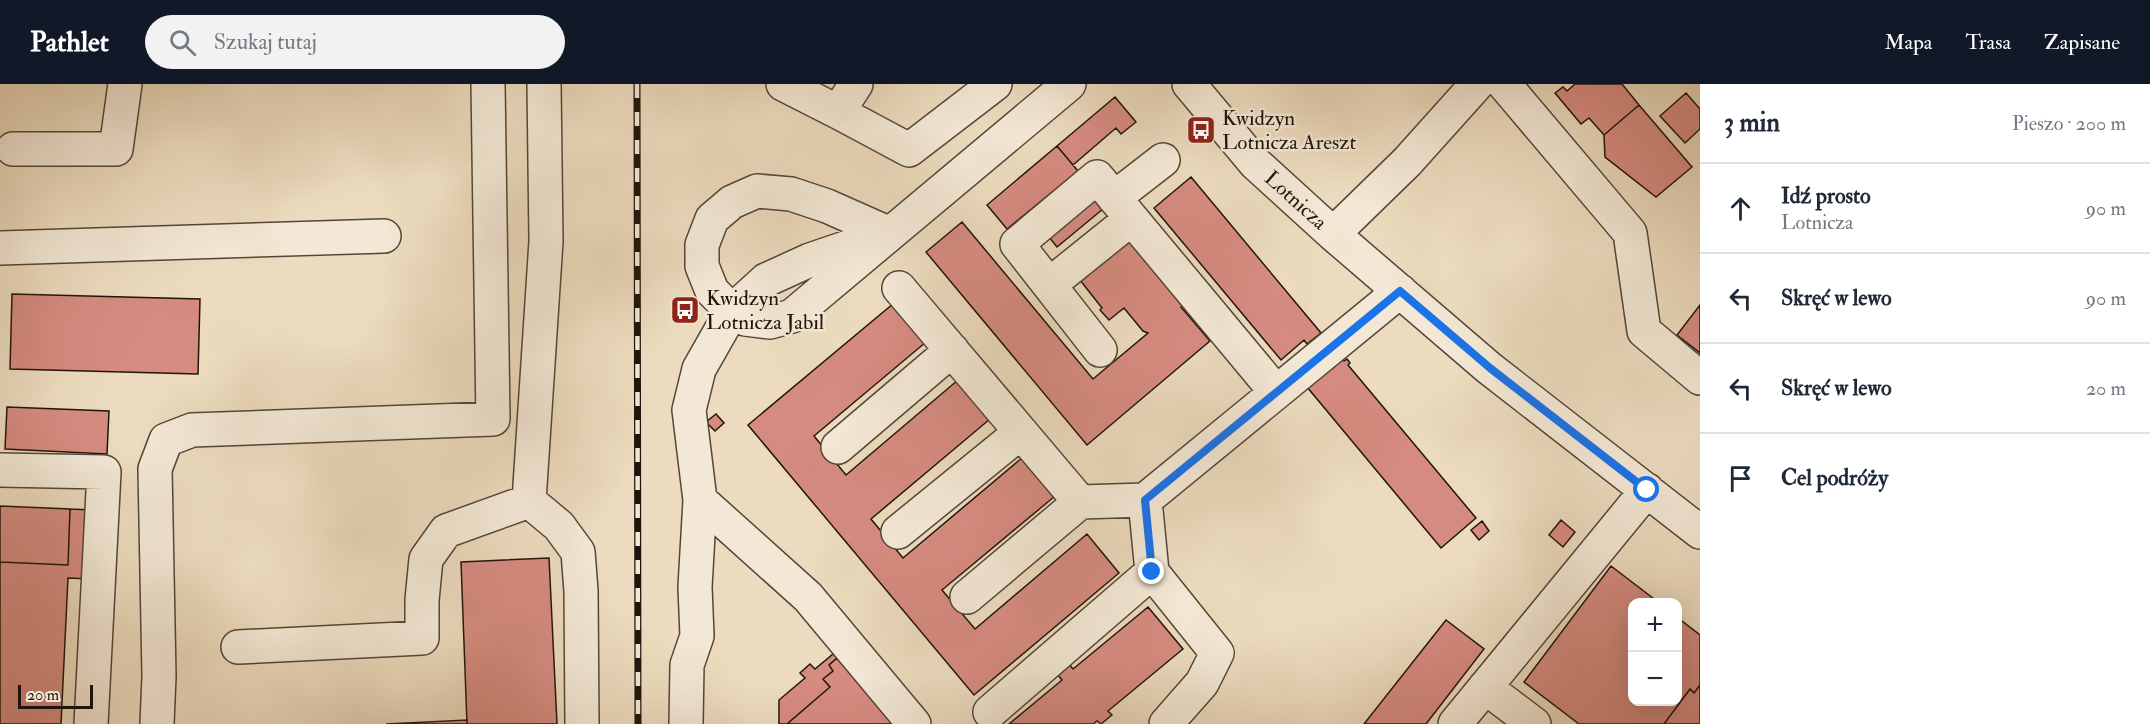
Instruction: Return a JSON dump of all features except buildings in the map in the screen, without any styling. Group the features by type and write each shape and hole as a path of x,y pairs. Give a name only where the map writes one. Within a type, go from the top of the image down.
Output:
{"street":[{"path":"13,149 116,149 125,84"},
{"path":"157,724 159,676 154,469 166,440 192,430 493,419 488,84"},
{"path":"529,501 546,241 544,84"},
{"path":"783,84 909,150 995,84"},
{"path":"838,112 856,84"},
{"path":"888,234 827,206 791,195 757,192 732,202 712,219 702,244 702,266 712,291 732,311 745,319 770,322 792,316 1069,84"},
{"name":"Lotnicza","path":"1189,84 1255,163 1333,234 1490,368 1700,532"},
{"name":"Lotnicza","path":"1333,234 1407,162 1477,84"},
{"path":"1504,84 1630,233 1644,331 1700,378"},
{"path":"1049,285 1123,208 1163,160"},
{"path":"1100,350 1017,244 1097,177 1276,392"},
{"path":"686,724 687,665 697,636 695,586 700,500 689,410 699,369 732,311 766,280 810,260 888,234"},
{"path":"0,248 384,236"},
{"path":"899,288 1080,502"},
{"path":"967,597 1080,502 1145,500 1400,291"},
{"path":"838,447 952,350"},
{"path":"898,532 1021,432"},
{"path":"0,470 104,472 91,724"},
{"path":"1455,724 1647,490"},
{"path":"700,500 808,597 914,724"},
{"path":"1145,500 1152,572 1217,653 1202,682 1166,724"},
{"path":"238,647 422,638 422,600 426,559 446,531 529,501"},
{"path":"529,501 559,526 578,552 581,591 582,724"},
{"path":"990,712 1152,572"},
{"path":"1485,687 1534,724"}],"railway":[{"path":"637,84 638,724"}],"place":[{"name":"Kwidzyn Lotnicza Areszt","path":"1201,130"},
{"name":"Kwidzyn Lotnicza Jabil","path":"685,310"}],"route":[{"path":"1152,572 1145,500 1400,291 1490,368 1647,490"}]}
